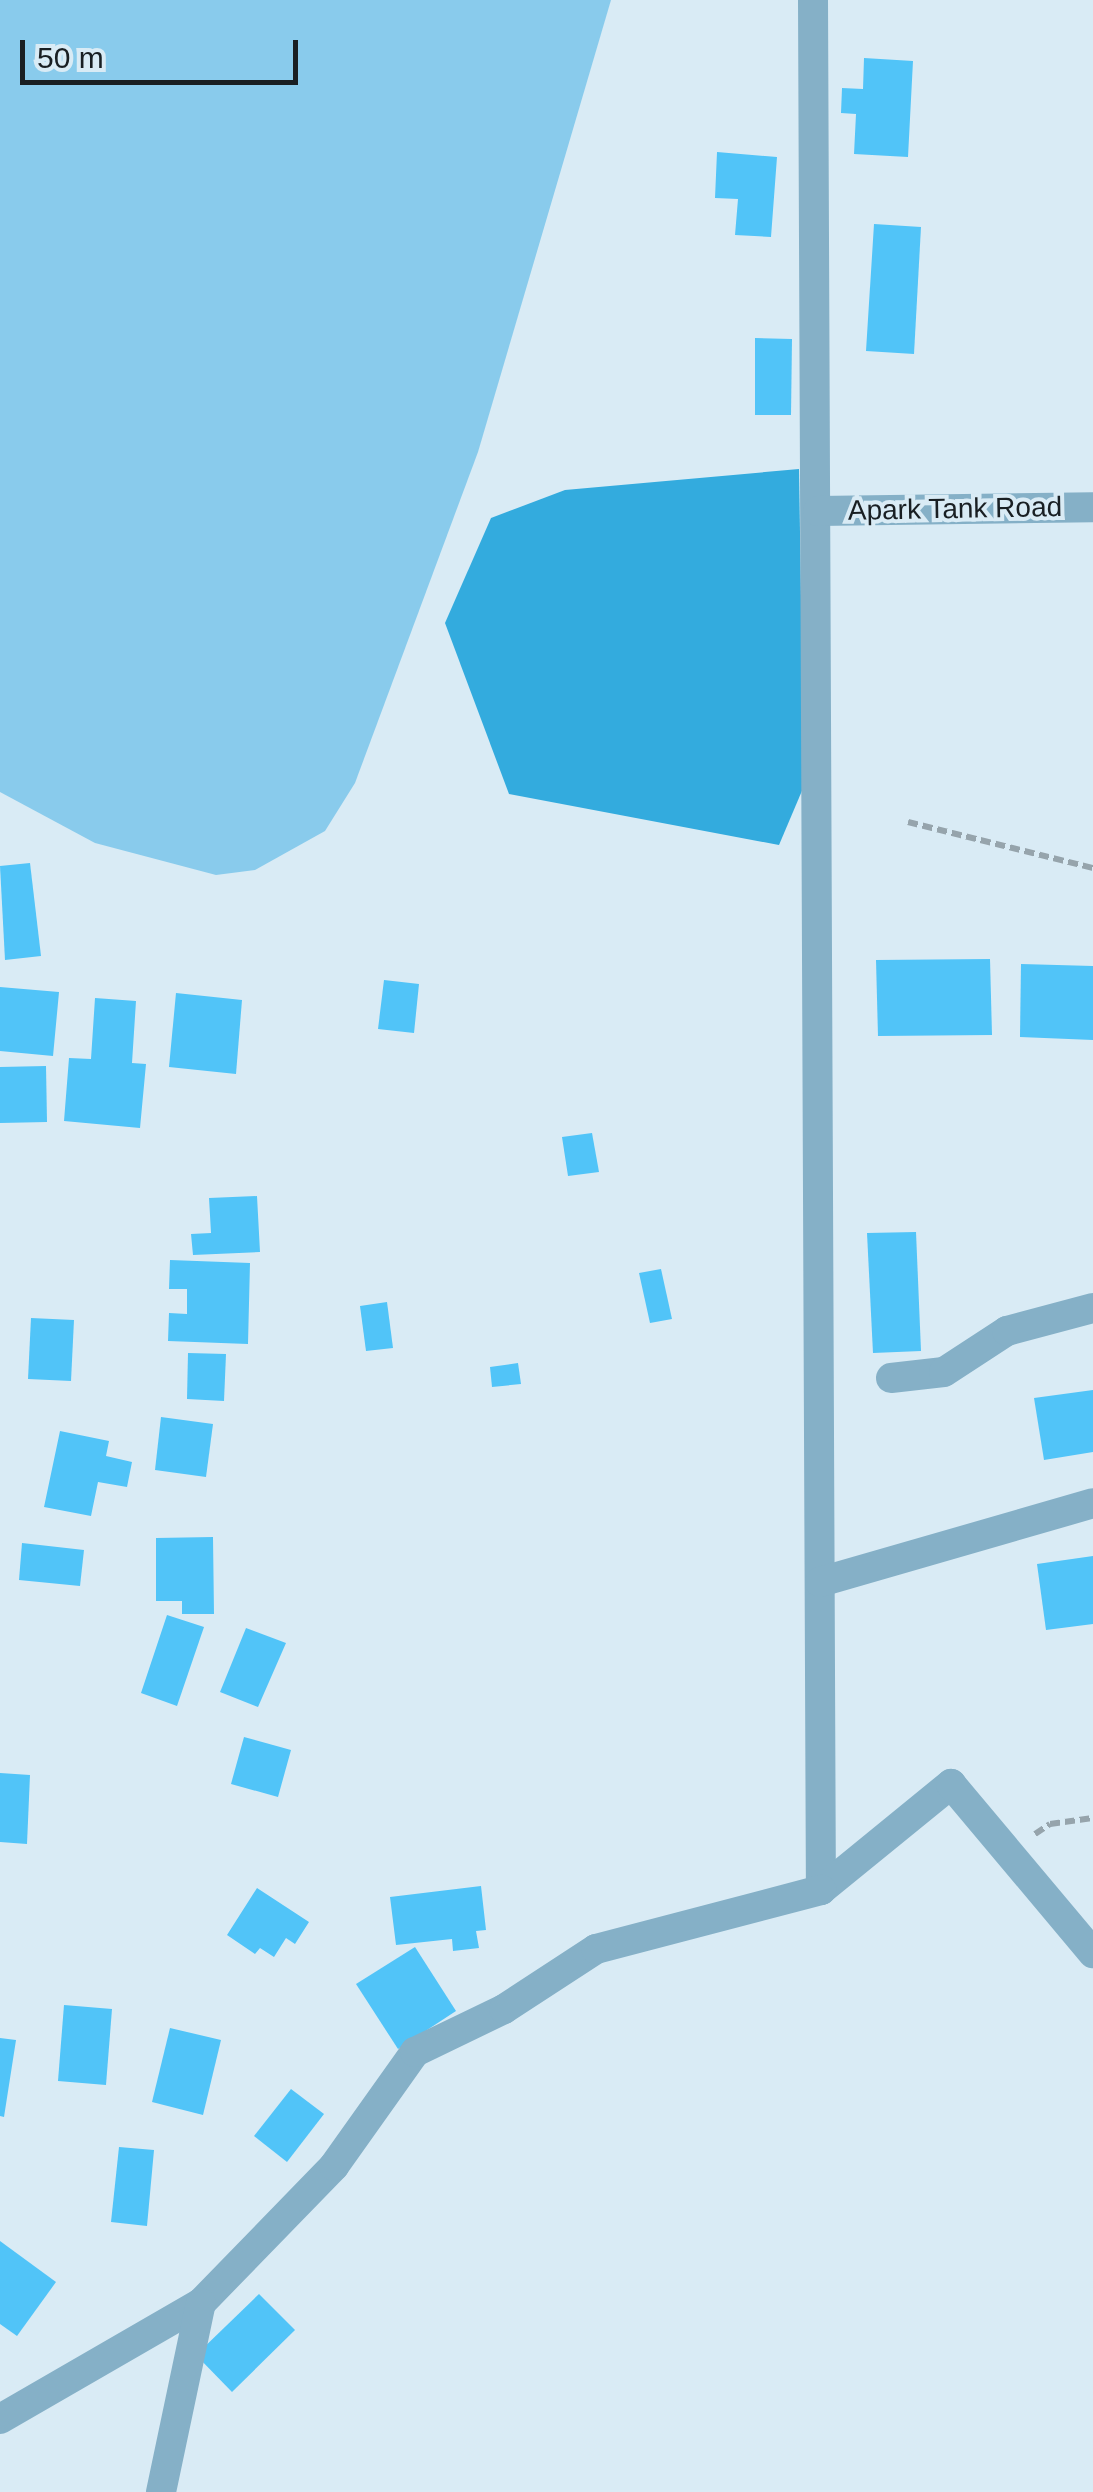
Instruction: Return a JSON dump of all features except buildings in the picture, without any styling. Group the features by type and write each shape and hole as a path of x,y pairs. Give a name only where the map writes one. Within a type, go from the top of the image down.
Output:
{"street":[{"path":"813,0 821,1890"},
{"name":"Apark Tank Road","path":"818,511 1093,507"},
{"path":"891,1378 944,1372 1007,1331 1093,1308"},
{"path":"820,1582 1093,1503"},
{"path":"0,2419 201,2303 334,2166 414,2052 504,2009 596,1949 821,1890 951,1784 1093,1953"},
{"path":"161,2492 201,2303"}],"path":[{"path":"908,822 1093,868"},
{"path":"1010,1852 1050,1824 1093,1818"}],"shaded area":[{"path":"0,0 611,0 478,452 355,783 325,831 255,870 216,875 95,843 0,792"},
{"path":"799,469 804,786 779,845 509,794 445,623 491,518 565,490"}]}
